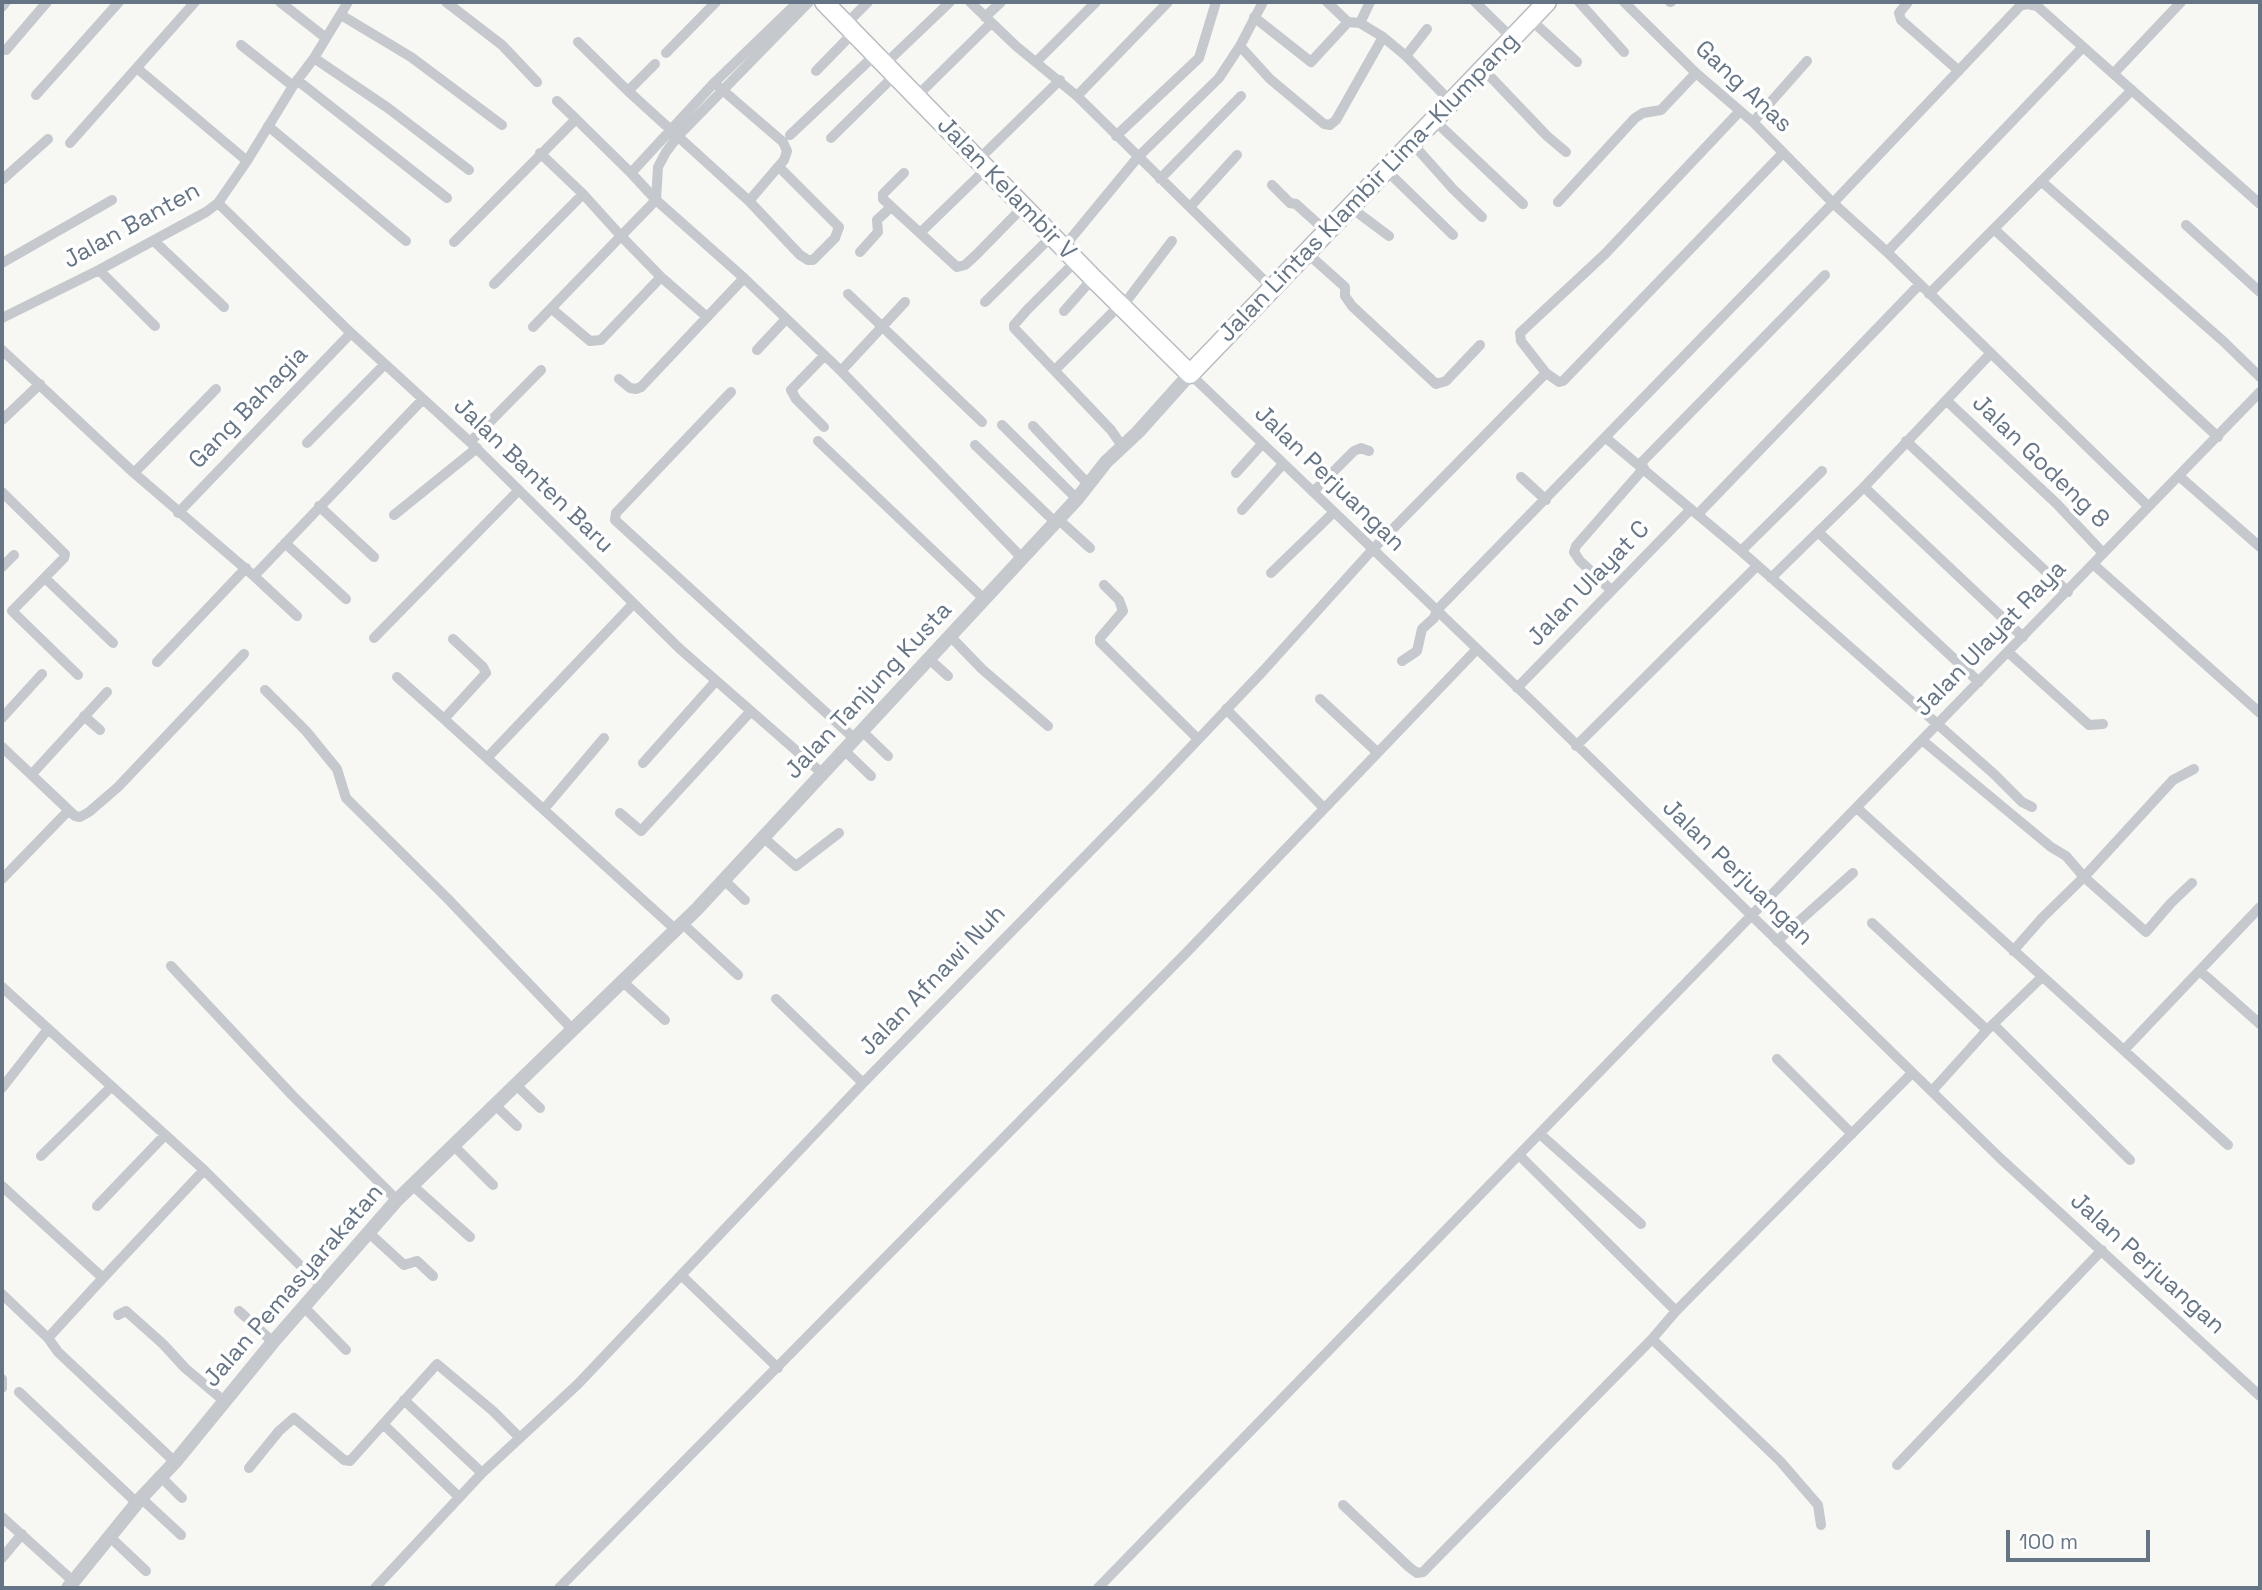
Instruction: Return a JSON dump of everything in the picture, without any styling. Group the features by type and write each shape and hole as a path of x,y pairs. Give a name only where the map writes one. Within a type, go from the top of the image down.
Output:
{"main road":[{"name":"Jalan Kelambir V","path":"824,2 981,165 1191,374"},
{"name":"Jalan Lintas Klambir Lima–Klumpang","path":"1191,374 1547,2"}],"street":[{"path":"2,7 6,2"},
{"path":"6,50 47,2"},
{"path":"36,95 118,2"},
{"path":"70,143 195,2"},
{"path":"280,2 326,38"},
{"name":"Jalan Banten","path":"2,318 154,241 218,203 348,2"},
{"path":"446,2 460,6 502,44 537,82"},
{"path":"666,52 716,2"},
{"path":"631,173 674,133 798,2"},
{"path":"719,86 808,2"},
{"path":"816,71 868,2"},
{"path":"790,135 886,64 950,2"},
{"path":"970,2 1077,96 1273,289"},
{"path":"916,96 988,20 1001,2"},
{"path":"1036,62 1096,2"},
{"path":"1077,96 1168,2"},
{"path":"1116,136 1199,58 1216,2"},
{"path":"1122,446 1111,430 1014,326 1064,248 1138,157 1219,78 1240,46 1263,2"},
{"path":"1326,2 1348,22 1360,23 1383,37 1406,56 1451,102"},
{"path":"1360,23 1370,2"},
{"path":"1475,2 1512,38"},
{"path":"1579,2 1624,52"},
{"name":"Gang Anas","path":"1624,2 1696,73 1752,122 2148,506"},
{"path":"1908,2 1899,13 1901,20 1959,71"},
{"path":"2114,73 2181,2"},
{"path":"1402,661 1417,651 1422,629 1434,618 1437,610 2024,4 2037,6 2260,204"},
{"path":"341,15 411,57 502,125"},
{"path":"1254,17 1311,62 1348,22"},
{"path":"1530,19 1577,62"},
{"path":"1406,56 1427,29"},
{"path":"1240,46 1270,79 1318,120 1330,125 1340,114 1383,37"},
{"path":"578,42 749,201 800,255 813,260 835,238 838,224 779,167"},
{"path":"241,45 447,198"},
{"path":"1887,253 2083,47"},
{"path":"314,58 388,108 469,170"},
{"path":"1752,122 1807,61"},
{"path":"628,91 655,64"},
{"path":"831,138 886,64"},
{"path":"138,69 247,161"},
{"path":"1483,69 1547,136 1566,152"},
{"path":"1558,202 1635,118 1643,113 1661,110 1696,73"},
{"path":"920,233 1060,80"},
{"path":"719,86 783,142 787,151 787,156 779,167 749,201"},
{"path":"1929,294 2132,90"},
{"path":"1160,179 1241,96"},
{"path":"557,101 656,200 744,278 841,371 1021,558"},
{"path":"1739,112 1605,254 1520,333 1521,341 1546,373 1559,382 1565,379 1782,153"},
{"path":"454,242 576,118"},
{"path":"1434,120 1523,204"},
{"path":"268,125 406,241"},
{"path":"533,327 656,200 659,167 674,133"},
{"path":"2,180 48,139"},
{"path":"1412,143 1453,189 1482,216"},
{"path":"540,153 583,194 661,277 707,317"},
{"path":"1190,207 1237,155"},
{"path":"642,160 659,167"},
{"path":"1387,170 1453,235"},
{"path":"904,173 882,196 953,264 962,267 1024,206"},
{"path":"2041,181 2223,341 2260,377"},
{"path":"1272,185 1327,232"},
{"path":"494,284 583,194"},
{"path":"2,264 112,200"},
{"name":"Jalan Banten Baru","path":"218,203 351,333 473,445 715,682 823,774"},
{"path":"860,252 878,232 877,220 891,206"},
{"path":"1350,208 1389,236"},
{"path":"2186,225 2260,292"},
{"path":"1994,229 2218,437"},
{"path":"154,241 225,307"},
{"path":"1055,370 1121,306 1172,241"},
{"path":"985,302 1064,248"},
{"path":"1307,253 1345,287 1345,296 1352,306 1436,384 1446,381 1480,345"},
{"path":"99,270 155,326"},
{"path":"1611,590 1580,561 1574,552 1576,546 1642,466 1825,275"},
{"path":"552,309 590,341 601,340 661,277"},
{"path":"619,379 627,386 636,389 641,387 744,278"},
{"path":"1064,311 1093,278"},
{"name":"Jalan Ulayat C","path":"1517,688 1611,590 1695,511 1919,285"},
{"path":"848,294 982,422"},
{"path":"841,371 905,302"},
{"path":"757,350 786,318"},
{"name":"Gang Bahagia","path":"178,513 351,333"},
{"path":"2,350 134,474 297,615"},
{"path":"1771,578 1864,487 1991,353"},
{"path":"824,356 791,390 796,399 824,428"},
{"path":"307,443 385,364"},
{"path":"394,515 473,445 541,370"},
{"name":"Jalan Afnawi Nuh","path":"375,1588 482,1473 578,1384 863,1083 1198,739 1373,549 1546,373"},
{"name":"Jalan Perjuangan","path":"1191,374 2011,1168 2260,1396"},
{"name":"Jalan Tanjung Kusta","path":"572,1029 680,927 1077,499 1087,483 1191,374"},
{"path":"2,420 40,384"},
{"path":"134,474 216,389"},
{"path":"731,392 616,513 615,520 855,741 888,756"},
{"name":"Jalan Ulayat Raya","path":"1098,1588 2260,392"},
{"path":"156,662 250,572 285,543 422,400"},
{"name":"Jalan Godeng 8","path":"1947,401 2057,504 2103,553"},
{"path":"1002,425 1077,499"},
{"path":"1033,426 1087,483"},
{"path":"1606,438 1695,511 1994,774 2022,802 2032,807"},
{"path":"818,441 984,599"},
{"path":"1906,441 2068,592"},
{"path":"1236,473 1262,444"},
{"path":"975,445 1090,548"},
{"path":"1313,492 1354,451 1361,448 1369,451"},
{"path":"1242,510 1283,464"},
{"path":"1741,551 1822,471"},
{"path":"2179,476 2260,547"},
{"path":"1521,477 1546,500"},
{"path":"1864,487 2024,637"},
{"path":"374,638 519,490"},
{"path":"2,492 65,554 45,578 2,620"},
{"path":"319,506 374,557"},
{"path":"1271,573 1333,513"},
{"path":"1818,532 1979,682"},
{"path":"285,543 346,599"},
{"path":"2,567 14,555"},
{"path":"2093,564 2260,713"},
{"path":"1576,746 1756,567"},
{"path":"45,578 113,643"},
{"path":"1104,585 1119,600 1123,611 1100,638 1100,642 1198,739"},
{"path":"487,758 633,604"},
{"path":"12,611 78,675"},
{"path":"950,636 982,669 1048,726"},
{"path":"444,719 486,673 453,639"},
{"path":"559,1588 1188,951 1477,649"},
{"path":"2008,652 2089,725 2103,724"},
{"path":"4,754 80,817 118,787 244,654"},
{"path":"929,659 948,676"},
{"path":"2,718 42,674"},
{"path":"397,677 544,809 738,975"},
{"path":"642,763 715,682"},
{"path":"265,690 306,730 337,769 346,798 447,898 572,1029"},
{"path":"32,775 107,692"},
{"path":"1320,699 1377,752"},
{"path":"1226,709 1325,807"},
{"path":"620,813 643,834 751,711"},
{"path":"84,716 100,730"},
{"path":"544,809 604,738"},
{"path":"1922,740 2051,847 2066,856 2084,877 2146,932 2192,883"},
{"path":"855,741 871,776"},
{"path":"2013,951 2173,780 2194,769"},
{"path":"1857,807 2228,1144"},
{"path":"2,879 72,813"},
{"path":"764,838 796,866 839,833"},
{"path":"1777,941 1853,873"},
{"path":"723,880 745,900"},
{"path":"2124,1049 2260,907"},
{"path":"1872,923 1990,1027 2130,1160"},
{"path":"171,966 292,1095 397,1200"},
{"path":"2200,971 2260,1024"},
{"path":"1932,1091 1990,1027 2042,977"},
{"path":"622,981 665,1020"},
{"path":"2,987 204,1170 321,1286"},
{"path":"776,999 863,1083"},
{"path":"2,1088 48,1029"},
{"name":"Jalan Pemasyarakatan","path":"71,1585 368,1232 412,1185 572,1029"},
{"path":"1777,1059 1852,1134"},
{"path":"1343,1505 1409,1567 1420,1574 1913,1073"},
{"path":"516,1085 540,1108"},
{"path":"41,1156 111,1087"},
{"path":"495,1105 517,1126"},
{"path":"1540,1134 1641,1224"},
{"path":"97,1206 165,1135"},
{"path":"453,1145 493,1185"},
{"path":"1520,1156 1676,1311"},
{"path":"48,1338 204,1170"},
{"path":"412,1185 470,1237"},
{"path":"2,1186 103,1278"},
{"path":"368,1232 404,1265 417,1261 433,1276"},
{"path":"1897,1465 2102,1250"},
{"path":"681,1275 778,1368"},
{"path":"2,1294 48,1338 58,1352 175,1462"},
{"path":"304,1307 346,1350"},
{"path":"118,1315 126,1311 224,1401"},
{"path":"239,1311 273,1342"},
{"path":"1652,1339 1780,1461 1818,1505 1821,1525"},
{"path":"249,1468 279,1431 294,1418 344,1460 350,1461 434,1366 440,1365 519,1437"},
{"path":"2,1379 2,1388"},
{"path":"19,1392 139,1501 181,1535"},
{"path":"404,1400 482,1473"},
{"path":"383,1424 459,1497"},
{"path":"161,1477 182,1498"},
{"path":"2,1517 71,1585"},
{"path":"2,1558 22,1534"},
{"path":"110,1537 146,1571"}]}
